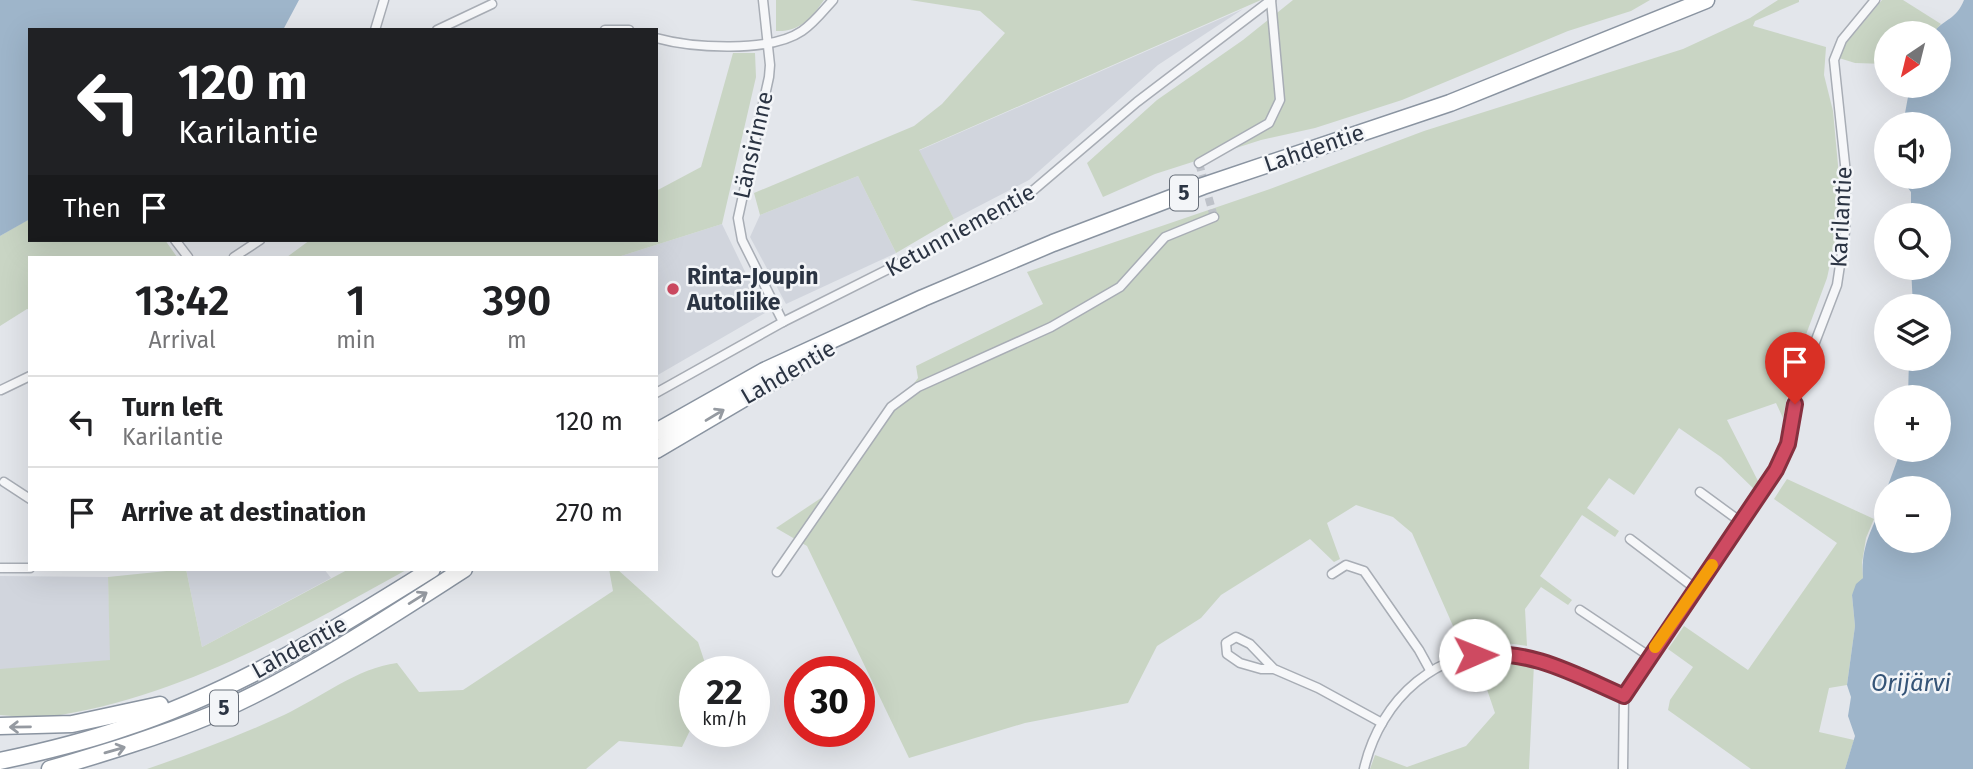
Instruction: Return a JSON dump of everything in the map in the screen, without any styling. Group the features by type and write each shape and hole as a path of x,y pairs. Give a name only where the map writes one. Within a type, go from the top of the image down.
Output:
{"highway":[{"name":"Lahdentie","path":"658,431 764,371 923,298 1053,243 1203,186 1450,103 1706,0"},
{"name":"Lahdentie","path":"658,449 772,381 923,298"},
{"name":"Lahdentie","path":"0,761 125,728 207,695 277,661 429,571"},
{"name":"Lahdentie","path":"50,769 135,745 212,714 284,678 461,571"},
{"path":"0,726 51,726 96,721 207,695"}],"street":[{"path":"376,28 384,0"},
{"name":"Länsirinne","path":"763,0 769,77 738,218 742,240 783,323"},
{"path":"658,38 715,48 790,38 802,32 833,0"},
{"path":"1199,163 1269,123 1280,100 1271,0"},
{"name":"Ketunniementie","path":"658,392 783,323 1016,205 1137,102 1271,0"},
{"name":"Karilantie","path":"1624,696 1776,470 1788,444 1799,384 1836,285 1845,232 1846,174 1834,60 1842,40 1875,0"},
{"path":"441,28 492,4"},
{"path":"777,572 891,407 918,387 1052,327 1120,287 1165,237 1214,217"},
{"path":"177,242 187,256"},
{"path":"236,256 257,242"},
{"path":"1,390 28,377"},
{"path":"4,482 28,498"},
{"path":"1700,492 1741,522"},
{"path":"1630,539 1696,589"},
{"path":"1332,574 1346,565 1364,571 1430,670"},
{"path":"0,568 28,568"},
{"path":"1580,610 1649,656"},
{"path":"1274,669 1261,669 1240,663 1227,654 1226,643 1236,637 1250,644 1274,669 1381,723"},
{"path":"1364,769 1373,738 1381,723 1408,688 1430,670 1460,657 1491,653 1516,655 1581,676 1624,696 1623,769"}],"shaded area":[{"path":"1243,9 1158,65 1029,180 954,219 918,151"},
{"path":"858,176 896,253 786,304 750,237 760,215"},
{"path":"722,224 765,313 658,375 658,256 621,256"},
{"path":"186,571 326,571 331,578 202,647"},
{"path":"0,576 108,577 111,661 0,670"}],"green space":[{"path":"776,0 824,0 798,27 776,31"},
{"path":"910,0 1261,0 919,150 954,219 896,253 858,176 760,215 754,193 914,126 942,104 1005,33 980,11"},
{"path":"1293,0 1650,0 1631,11 1568,31 1402,100 1315,128 1261,140 1155,174 1103,197 1087,163 1157,100 1243,40"},
{"path":"1778,0 1799,0 1755,21 1753,26 1826,47 1824,75 1833,111 1839,176 1838,228 1827,278 1791,375 1783,418 1776,403 1727,420 1760,485 1756,491 1721,457 1679,428 1634,495 1609,478 1587,508 1619,531 1615,537 1582,515 1540,576 1572,600 1568,605 1541,587 1525,609 1527,646 1483,640 1461,644 1412,533 1393,517 1356,505 1327,523 1340,559 1334,562 1310,539 1221,595 1201,618 1157,646 1128,703 1025,723 909,758 875,687 875,656 860,656 807,546 776,528 833,490 918,378 916,366 1043,304 1027,272 1270,189 1424,131 1683,49 1750,18"},
{"path":"1882,0 1903,0 1936,21 1874,21 1874,64 1855,63 1839,58 1843,47"},
{"path":"733,53 755,53 756,77 722,224 621,256 288,256 307,242 658,242 658,190 701,167"},
{"path":"28,220 28,242 166,242 176,256 28,256 28,309 0,326 0,236"},
{"path":"1787,479 1874,519 1866,538 1862,563 1863,578 1852,595 1855,626 1847,685 1829,688 1819,732 1854,740 1845,769 1751,769 1668,710 1670,700 1693,667 1668,649 1684,626 1748,670 1837,543 1774,499"},
{"path":"186,571 202,647 345,571 404,571 279,639 234,660 143,695 96,708 42,718 0,715 0,669 110,660 108,577"},
{"path":"609,571 619,571 698,642 703,656 679,656 679,747 619,741 586,769 147,769 267,723 353,677 382,666 397,663 419,692 463,690 613,591"},
{"path":"1476,657 1509,657 1534,664 1529,769 1370,769 1375,755 1407,767 1466,746 1495,713"}],"water":[{"path":"0,0 299,0 284,28 28,28 28,220 0,236"},
{"name":"Orijärvi","path":"1964,0 1973,0 1973,769 1845,769 1855,736 1848,716 1851,697 1847,685 1855,626 1852,595 1856,584 1863,578 1864,553 1874,524 1874,553 1951,553 1951,476 1891,476 1897,462 1951,462 1951,385 1908,385 1909,371 1951,371 1951,294 1912,294 1912,280 1951,280 1951,203 1911,203 1909,189 1951,189 1951,112 1905,112 1908,98 1951,98 1951,21 1946,21"}],"tunnel":[{"path":"1199,163 1214,217"}],"slow traffic":[{"path":"1655,647 1712,565"}],"place":[{"name":"Rinta-Joupin Autoliike","path":"673,289"}],"route":[{"path":"1475,655 1516,655 1547,663 1624,696 1776,470 1788,444 1795,404"}]}
